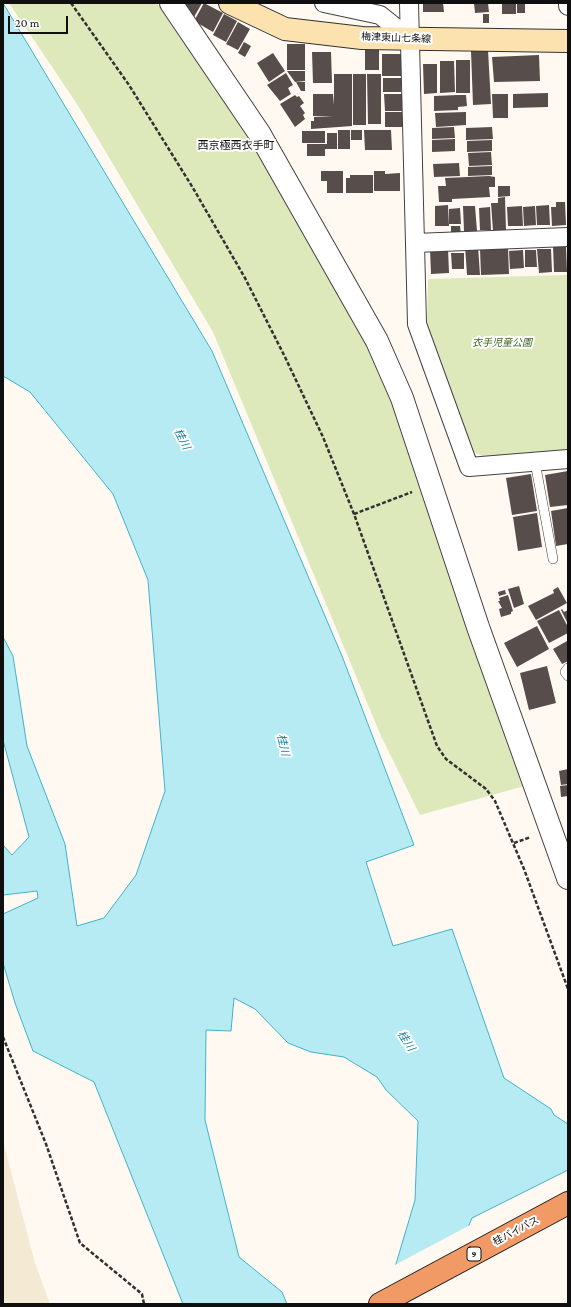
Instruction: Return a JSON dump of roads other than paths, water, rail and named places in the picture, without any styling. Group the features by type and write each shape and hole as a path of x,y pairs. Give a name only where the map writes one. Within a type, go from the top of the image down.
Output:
{"highway":[{"name":"桂バイパス","path":"380,1304 568,1203"}],"main road":[{"name":"梅津東山七条線","path":"230,3 285,29 362,38 568,41"}],"street":[{"path":"171,3 259,133 377,341 402,398 478,627 568,878"},
{"path":"324,3 380,15 410,39"},
{"path":"409,3 417,324 469,467 568,459"},
{"path":"415,243 568,237"}],"lane":[{"path":"535,462 552,559"},
{"path":"568,668 565,672 568,676"}],"water":[{"name":"桂川","path":"3,3 212,351 342,656 414,845 366,862 393,946 452,929 504,1078 551,1109 554,1115 568,1124 568,1170 472,1218 439,1298 384,1304 415,1200 418,1121 386,1090 377,1077 344,1057 311,1052 288,1043 255,1009 234,998 231,1031 206,1030 205,1120 239,1257 282,1292 287,1304 183,1304 94,1082 33,1051 15,1003 3,963 3,914 38,898 37,891 3,895 3,845 12,855 29,837 3,740 3,637 13,656 27,746 65,844 77,926 104,918 136,875 165,791 148,580 113,494 30,392 3,376"}],"district":[{"name":"西京極西衣手町","path":"236,146"}],"park label":[{"name":"衣手児童公園","path":"502,343"}]}
